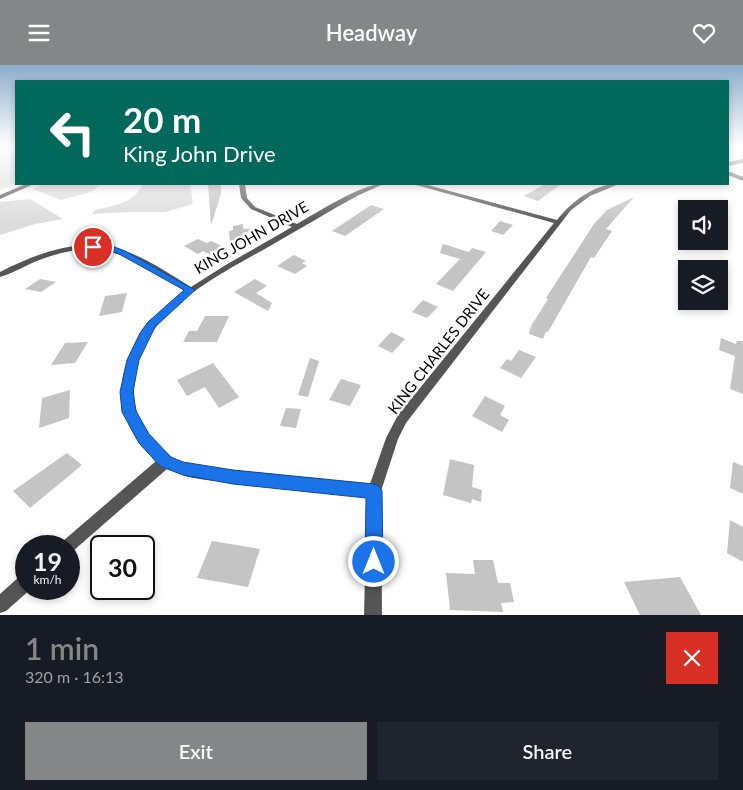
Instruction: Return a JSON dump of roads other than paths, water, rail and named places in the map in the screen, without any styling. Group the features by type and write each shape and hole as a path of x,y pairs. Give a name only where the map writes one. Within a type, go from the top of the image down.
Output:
{"street":[{"path":"729,173 743,179"},
{"path":"0,197 29,185"},
{"path":"242,185 244,198 253,208 297,227"},
{"name":"KING JOHN DRIVE","path":"374,491 204,473 183,469 166,461 144,438 129,412 126,392 128,374 146,333 159,316 190,290 297,227 366,189 377,185"},
{"path":"422,185 557,223"},
{"name":"KING CHARLES DRIVE","path":"374,615 374,491 392,438 402,419 557,223 578,201 613,185"},
{"path":"0,275 21,264 50,254 82,248 103,247 122,253 190,290"},
{"path":"80,536 166,461"},
{"path":"0,605 15,592"}]}
